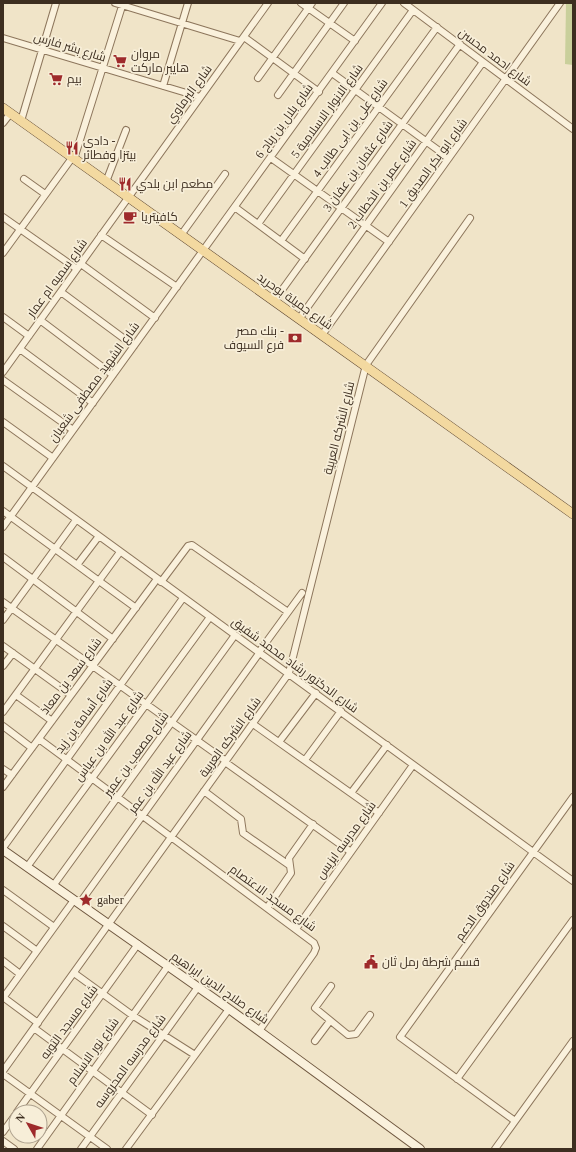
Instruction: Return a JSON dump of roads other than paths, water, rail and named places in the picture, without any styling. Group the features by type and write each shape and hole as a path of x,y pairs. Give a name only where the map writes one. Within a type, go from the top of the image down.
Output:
{"main road":[{"name":"شارع جميلة بوحريد","path":"7,111 366,365 573,514"}],"street":[{"path":"21,121 56,3"},
{"path":"115,3 123,4 182,24 242,39 272,58 319,92"},
{"path":"163,86 188,3"},
{"name":"شارع البرماوي","path":"128,198 268,3"},
{"path":"301,3 310,6 330,24 355,41"},
{"path":"278,95 344,3"},
{"name":"شارع بلال بن رباح 6","path":"203,251 236,208 382,3"},
{"name":"شارع احمد محسن","path":"404,3 573,129"},
{"name":"شارع ابو بكر الصديق 1","path":"322,335 560,3"},
{"path":"3,253 45,194 73,159 123,4"},
{"path":"258,78 310,6"},
{"name":"شارع الانوار الاسلامية 5","path":"258,224 413,10"},
{"name":"شارع على بن ابى طالب 4","path":"281,241 436,27"},
{"name":"شارع بشر فارس","path":"3,38 200,97"},
{"name":"شارع عثمان بن عفان 3","path":"274,301 460,44"},
{"name":"شارع عمر بن الخطاب 2","path":"299,319 483,62"},
{"path":"332,73 449,158"},
{"path":"3,123 7,111"},
{"path":"106,182 126,130"},
{"path":"272,158 389,242"},
{"path":"181,235 225,174"},
{"path":"24,179 45,194"},
{"name":"شارع سميه ام عمار","path":"3,372 128,198"},
{"path":"236,208 305,258"},
{"path":"3,217 155,318"},
{"path":"366,365 470,218"},
{"path":"101,235 177,287"},
{"name":"شارع الشهيد مصطفى شعبان","path":"3,527 203,251"},
{"path":"60,292 134,346"},
{"path":"3,317 29,336"},
{"path":"40,320 113,375"},
{"path":"20,349 93,404"},
{"name":"شارع الشركه العربية","path":"3,1071 289,673 366,365"},
{"path":"3,380 73,430"},
{"path":"3,422 53,458"},
{"name":"شارع الدكتور رشاد محمد شفيق","path":"3,466 573,881"},
{"path":"3,512 136,608"},
{"path":"3,620 76,520"},
{"path":"77,566 99,536"},
{"name":"شارع سعد بن معاذ","path":"3,787 136,608 188,546 192,545 288,612"},
{"path":"3,712 120,552"},
{"path":"3,557 113,639"},
{"name":"شارع عبد الله بن عمر","path":"3,998 54,927 76,902 142,816 302,593"},
{"name":"شارع أسامة بن زيد","path":"3,849 184,598"},
{"path":"3,602 351,852"},
{"name":"شارع عبد الله بن عباس","path":"27,867 210,617"},
{"name":"شارع مصعب بن عمير","path":"53,886 236,635"},
{"path":"3,646 71,695"},
{"path":"3,666 13,653"},
{"path":"279,742 316,693"},
{"path":"16,695 52,721"},
{"path":"305,760 340,711"},
{"path":"253,724 379,813"},
{"path":"3,726 32,748"},
{"name":"شارع مسجد الاعتصام","path":"39,739 314,943 315,951 259,1031"},
{"path":"351,794 387,745"},
{"name":"شارع مدرسه ايزيس","path":"296,929 413,765"},
{"path":"3,769 12,775"},
{"path":"204,791 241,819 243,833 289,865"},
{"name":"شارع صندوق الدعم","path":"457,1079 400,1037 573,797"},
{"path":"267,908 290,876 291,871 289,858 313,824"},
{"name":"شارع صلاح الدين ابراهيم","path":"3,849 53,886 229,1009 420,1149"},
{"path":"3,890 54,927"},
{"path":"515,1122 457,1079 573,920"},
{"path":"3,926 37,951"},
{"name":"شارع مسجد التوبه","path":"23,1104 138,944"},
{"path":"3,961 20,974"},
{"name":"شارع نور الاسلام","path":"37,1149 168,966"},
{"path":"74,972 132,1015 195,1055"},
{"path":"331,986 315,1008 348,1035 352,1036 356,1034 370,1015"},
{"name":"شارع مدرسه المحروسه","path":"81,1149 198,987"},
{"path":"3,998 63,1049 152,1114"},
{"path":"126,1149 229,1009"},
{"path":"316,1041 330,1021"},
{"path":"495,1149 573,1041"},
{"path":"3,1074 107,1149"},
{"path":"3,1141 14,1149"}],"place":[{"name":"مروان هايبر ماركت","path":"120,61"},
{"name":"بيم","path":"56,79"},
{"name":"دادي - بيتزا وفطائر","path":"72,148"},
{"name":"مطعم ابن بلدي","path":"125,184"},
{"name":"كافيتريا","path":"130,217"},
{"name":"بنك مصر - فرع السيوف","path":"295,338"},
{"name":"gaber","path":"86,900"},
{"name":"قسم شرطة رمل ثان","path":"371,962"}]}
